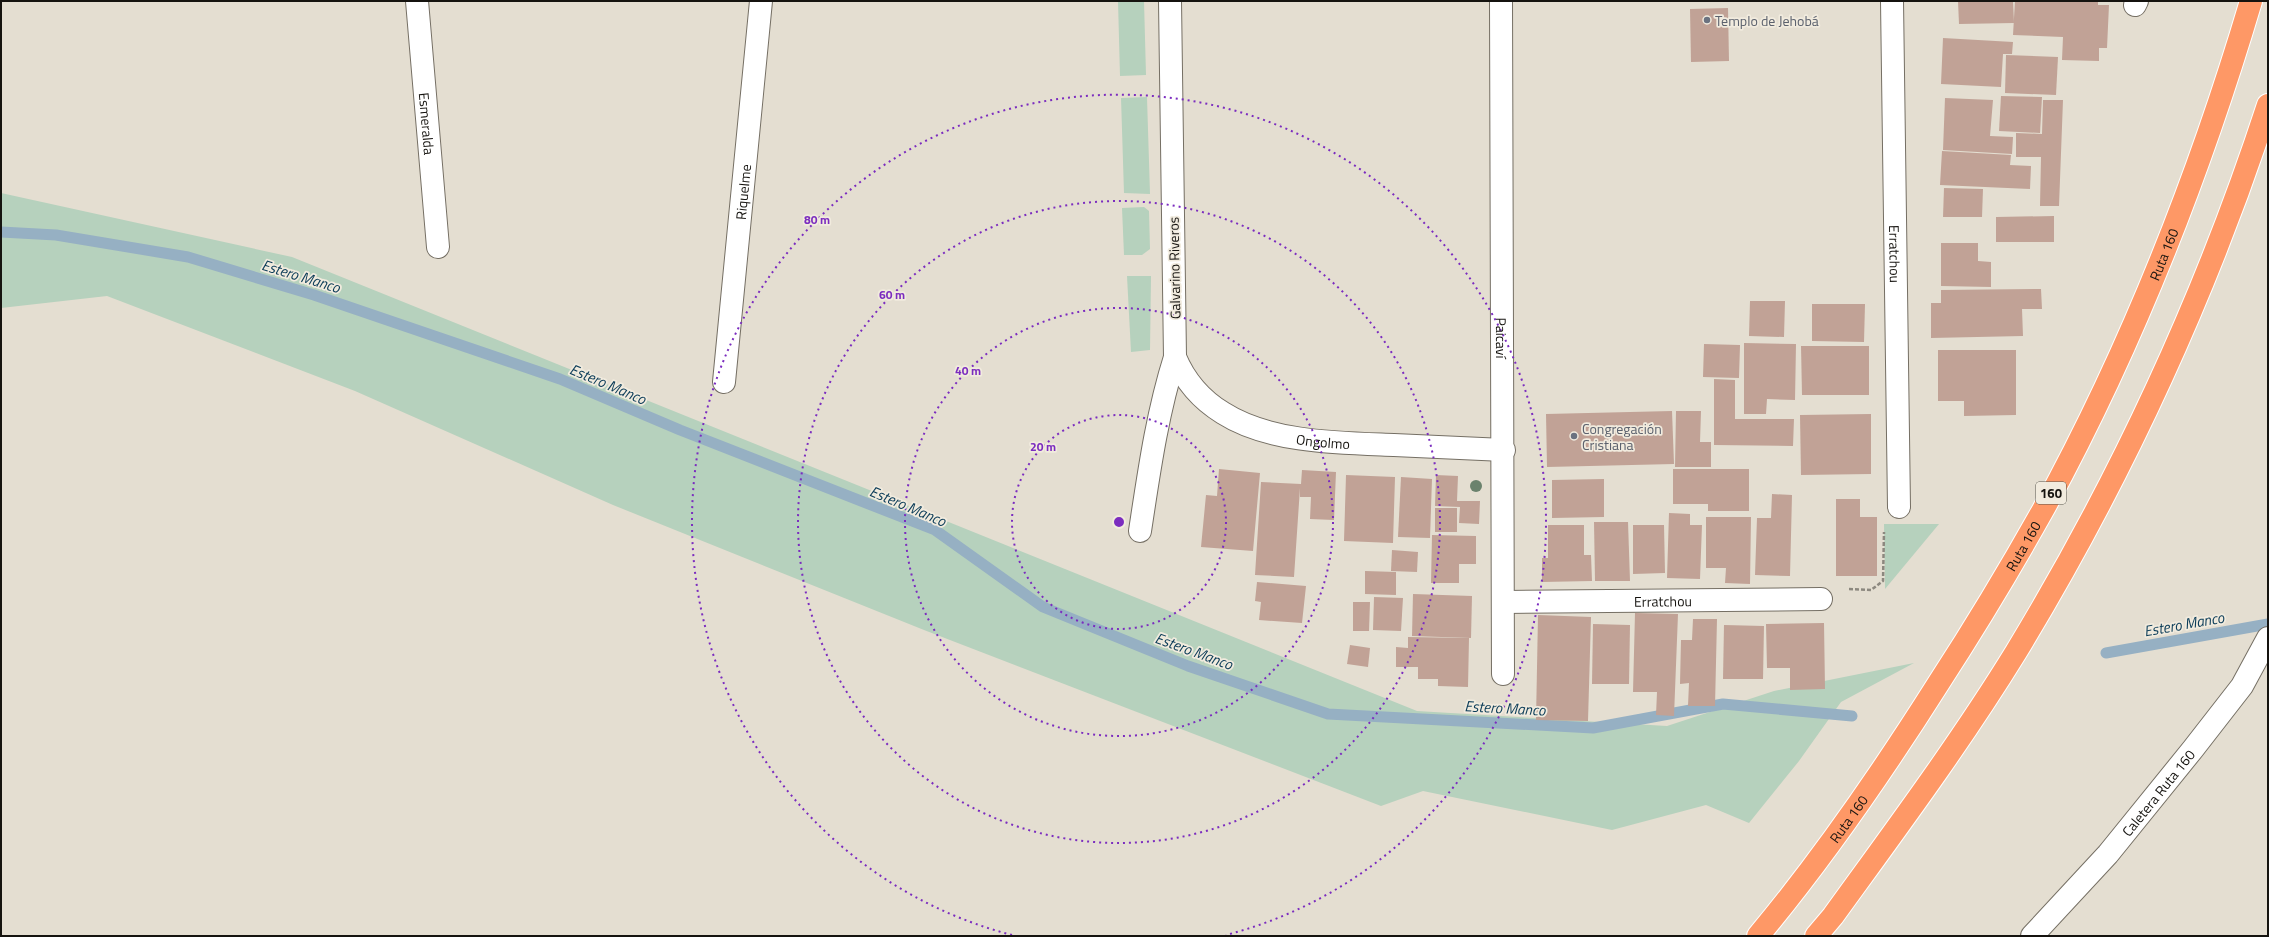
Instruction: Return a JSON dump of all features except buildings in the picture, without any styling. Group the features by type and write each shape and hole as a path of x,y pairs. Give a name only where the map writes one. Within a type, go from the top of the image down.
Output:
{"highway":[{"name":"Ruta 160","path":"1758,936 1789,898 1899,746 1998,589 2044,508 2097,402 2154,274 2195,172 2232,66 2251,1"},
{"path":"1816,936 1831,926 2007,666 2063,572 2104,498 2182,336 2221,242 2268,105"}],"street":[{"name":"Esmeralda","path":"417,1 438,247"},
{"name":"Riquelme","path":"724,382 761,1"},
{"name":"Galvarino Riveros","path":"1140,531 1155,433 1163,394 1175,356 1170,1"},
{"name":"Paicaví","path":"1501,1 1504,450 1503,674"},
{"name":"Erratchou","path":"1892,1 1899,507"},
{"name":"Ongolmo","path":"1175,356 1182,374 1194,390 1209,403 1224,414 1263,429 1329,441 1504,450"},
{"name":"Erratchou","path":"1504,602 1821,599"},
{"name":"Caletera Ruta 160","path":"2032,936 2108,854 2242,686 2268,638"}],"path":[{"path":"1821,599 1844,589 1871,590 1883,581 1884,531 1899,507"}],"green space":[{"path":"1118,1 1144,1 1146,75 1120,76"},
{"path":"1147,97 1150,194 1124,193 1121,98"},
{"path":"1,193 292,257 1417,711 1667,726 1774,691 1914,663 1841,702 1799,761 1749,823 1706,805 1612,830 1423,791 1381,806 924,630 613,505 355,391 107,296 1,308"},
{"path":"1144,207 1149,211 1150,249 1142,255 1124,255 1122,208"},
{"path":"1127,276 1151,276 1150,350 1131,352"},
{"path":"1884,524 1939,524 1885,589"}],"waterway":[{"name":"Estero Manco","path":"1,232 56,235 188,257 314,295 560,379 680,430 935,530 1043,607 1188,666 1328,714 1593,728 1723,704 1852,716"},
{"name":"Estero Manco","path":"2106,653 2268,624"}],"place":[{"name":"Templo de Jehobá","path":"1707,20"},
{"name":"Congregación Cristiana","path":"1574,436"}]}
